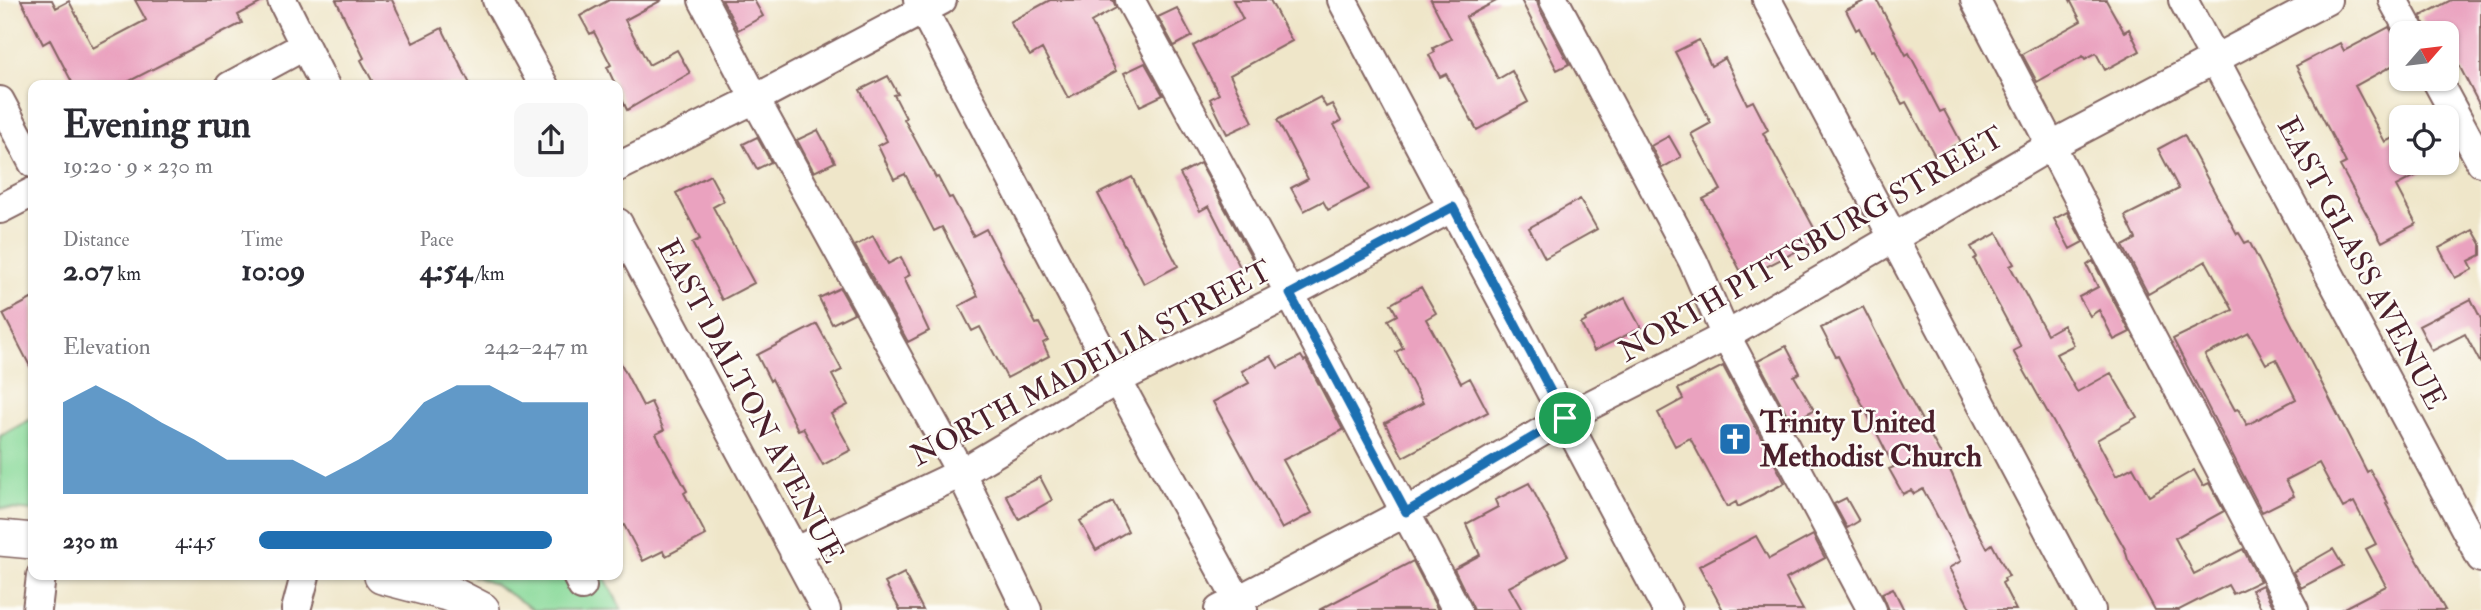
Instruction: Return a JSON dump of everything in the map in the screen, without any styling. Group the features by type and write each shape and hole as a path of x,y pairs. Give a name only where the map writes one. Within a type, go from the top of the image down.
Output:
{"main road":[{"path":"0,538 28,541"},
{"path":"397,580 451,594 482,610"}],"street":[{"path":"282,0 323,80"},
{"path":"498,0 541,80"},
{"path":"703,0 961,473 1027,610"},
{"path":"1130,0 1290,294 1457,610"},
{"path":"1342,0 1667,610"},
{"path":"1554,0 1693,261 1726,336 1872,610"},
{"path":"1767,0 2091,610"},
{"path":"1975,0 2294,610"},
{"name":"EAST GLASS AVENUE","path":"2183,0 2481,558"},
{"name":"NORTH PITTSBURG STREET","path":"1233,607 1406,512 1565,418 1726,336 2052,145 2327,0"},
{"path":"2393,0 2404,21"},
{"path":"623,165 755,99 928,3 1233,607"},
{"path":"241,80 304,46"},
{"path":"2443,91 2481,162"},
{"path":"0,101 28,154"},
{"path":"0,209 28,195"},
{"name":"NORTH MADELIA STREET","path":"794,552 961,473 1117,380 1290,294 1453,207"},
{"name":"EAST DALTON AVENUE","path":"623,232 826,610"},
{"path":"38,610 41,580"},
{"path":"296,610 304,580"}],"green space":[{"path":"28,421 28,511 0,508 0,436"},
{"path":"483,580 606,580 622,610 534,610 494,584"}],"building":[{"path":"21,0 52,0 56,8 69,1 93,48 146,20 135,0 266,0 238,15 242,23 132,80 71,80 50,40 43,44"},
{"path":"336,0 392,0 413,43 442,28 468,80 372,80 361,60 364,58"},
{"path":"609,0 662,0 625,20 649,65 677,50 690,73 627,110 623,101 623,80 613,80 607,67 611,65 594,32 590,34 580,16"},
{"path":"722,0 754,0 763,16 738,30"},
{"path":"1050,0 1113,0 1116,8 1091,22 1116,71 1068,98 1042,49 1030,56 1010,22"},
{"path":"1233,0 1270,0 1292,41 1230,75 1253,122 1227,134 1210,99 1219,94 1193,46 1243,19"},
{"path":"1431,0 1498,0 1466,17 1498,79 1512,71 1528,102 1477,130 1446,74 1440,77 1429,55 1435,52 1433,48 1451,39"},
{"path":"1521,0 1537,0 1569,64 1557,70"},
{"path":"1866,0 1877,0 1906,55 1909,53 1940,112 1944,110 1961,142 1935,156 1906,102 1902,104 1873,50 1871,51 1859,28 1856,30 1846,10"},
{"path":"2070,0 2106,0 2124,32 2129,29 2140,51 2105,70 2096,53 2085,59 2083,56 2037,82 2022,54 2081,21"},
{"path":"2451,0 2481,0 2481,108 2459,65 2459,21 2423,21 2421,16"},
{"path":"1177,8 1192,36 1174,46 1158,17"},
{"path":"2389,27 2389,68 2355,86 2385,142 2389,140 2389,175 2417,175 2396,186 2416,224 2382,242 2340,166 2346,163 2296,66 2340,43 2344,51"},
{"path":"1699,40 1711,66 1725,58 1747,104 1753,101 1768,130 1763,133 1820,239 1764,268 1760,262 1741,272 1703,199 1721,190 1691,134 1711,123 1675,52"},
{"path":"1145,63 1163,95 1140,106 1124,73"},
{"path":"888,76 898,94 894,95 906,118 904,119 936,178 938,177 949,198 952,197 973,236 986,229 1036,324 1039,323 1048,340 1043,343 1049,356 1007,378 980,327 972,331 959,306 978,296 942,227 934,231 905,174 894,179 878,146 887,141 860,90"},
{"path":"1320,97 1326,107 1332,104 1341,121 1334,125 1369,189 1328,210 1323,201 1304,211 1291,188 1308,179 1277,120"},
{"path":"818,130 835,162 814,172 797,140"},
{"path":"2184,135 2237,234 2239,233 2245,243 2249,241 2367,472 2370,470 2445,610 2340,610 2386,586 2366,549 2376,544 2354,502 2343,508 2319,463 2286,480 2294,496 2262,512 2173,339 2233,310 2206,261 2148,294 2123,246 2136,239 2125,216 2179,189 2158,149","holes":["2249,333 2266,364 2276,359 2296,399 2247,425 2238,409 2235,410 2205,355"]},
{"path":"1669,136 1681,157 1662,168 1651,146"},
{"path":"757,137 771,162 757,169 743,144"},
{"path":"1200,163 1253,260 1240,267 1209,206 1200,211 1180,174"},
{"path":"710,175 724,201 713,207 754,283 722,300 692,243 700,239 676,193"},
{"path":"1132,177 1178,266 1144,284 1098,194"},
{"path":"1580,199 1597,229 1545,258 1529,228"},
{"path":"2067,212 2083,242 2070,249 2054,219"},
{"path":"2473,230 2481,244 2481,255 2469,261 2473,269 2455,278 2439,248"},
{"path":"1997,233 2014,264 2010,266 2047,334 2063,325 2074,345 2056,354 2077,392 2111,373 2137,417 2097,440 2116,476 2133,467 2149,496 2194,470 2203,486 2209,483 2224,511 2175,538 2194,574 2243,549 2260,581 2233,594 2228,585 2179,610 2155,610 2128,560 2125,549 2013,351 2021,347 1974,259 1977,257 1971,247"},
{"path":"873,236 888,264 901,257 910,275 904,278 929,331 908,342 855,246"},
{"path":"2093,261 2130,332 2114,340 2099,310 2090,316 2079,297 2098,287 2087,265"},
{"path":"1421,287 1436,313 1426,319 1461,383 1470,378 1488,412 1403,457 1385,423 1423,403 1396,352 1403,348 1388,320 1397,315 1391,304"},
{"path":"840,288 854,313 832,324 819,298"},
{"path":"1625,298 1641,328 1594,351 1581,324 1585,319"},
{"path":"2471,299 2481,319 2481,364 2465,334 2432,351 2419,326"},
{"path":"28,301 28,362 3,314"},
{"path":"1863,307 1952,474 1987,548 1992,544 2009,576 2004,578 2002,583 2016,610 1971,610 1949,568 1961,561 1923,489 1914,494 1911,490 1903,494 1889,469 1894,467 1821,328"},
{"path":"817,324 842,370 832,375 848,405 831,414 851,450 823,465 803,428 798,430 757,355"},
{"path":"1786,346 1800,373 1794,376 1814,410 1791,422 1758,361"},
{"path":"1271,356 1278,368 1301,356 1306,360 1343,430 1283,460 1312,513 1282,529 1213,402 1249,383 1242,371"},
{"name":"Trinity United Methodist Church","path":"1723,366 1785,483 1738,507 1736,502 1727,507 1690,438 1675,446 1658,413 1683,399 1678,389"},
{"path":"623,368 643,406 651,402 664,430 656,434 687,491 684,493 706,535 666,556 663,551 643,561 624,525"},
{"path":"1040,477 1052,500 1019,519 1006,495"},
{"path":"1529,483 1568,556 1509,587 1522,610 1474,610 1454,569 1480,555 1466,524 1498,507 1495,500"},
{"path":"1846,498 1859,521 1847,528 1834,504"},
{"path":"1113,502 1128,531 1096,550 1080,521"},
{"path":"1813,535 1825,558 1786,579 1803,610 1723,610 1699,566 1756,536 1769,559"},
{"path":"2333,549 2343,566 2301,588 2293,572"},
{"path":"1413,561 1438,610 1319,610"},
{"path":"904,573 923,610 900,610 885,583"},
{"path":"2262,585 2275,610 2262,610 2252,590"},
{"path":"1893,588 1904,610 1889,610 1882,593"}],"place":[{"name":"Trinity United Methodist Church","path":"1735,439"}],"route":[{"path":"1453,207 1565,418 1406,512 1290,294 1453,207"}]}
